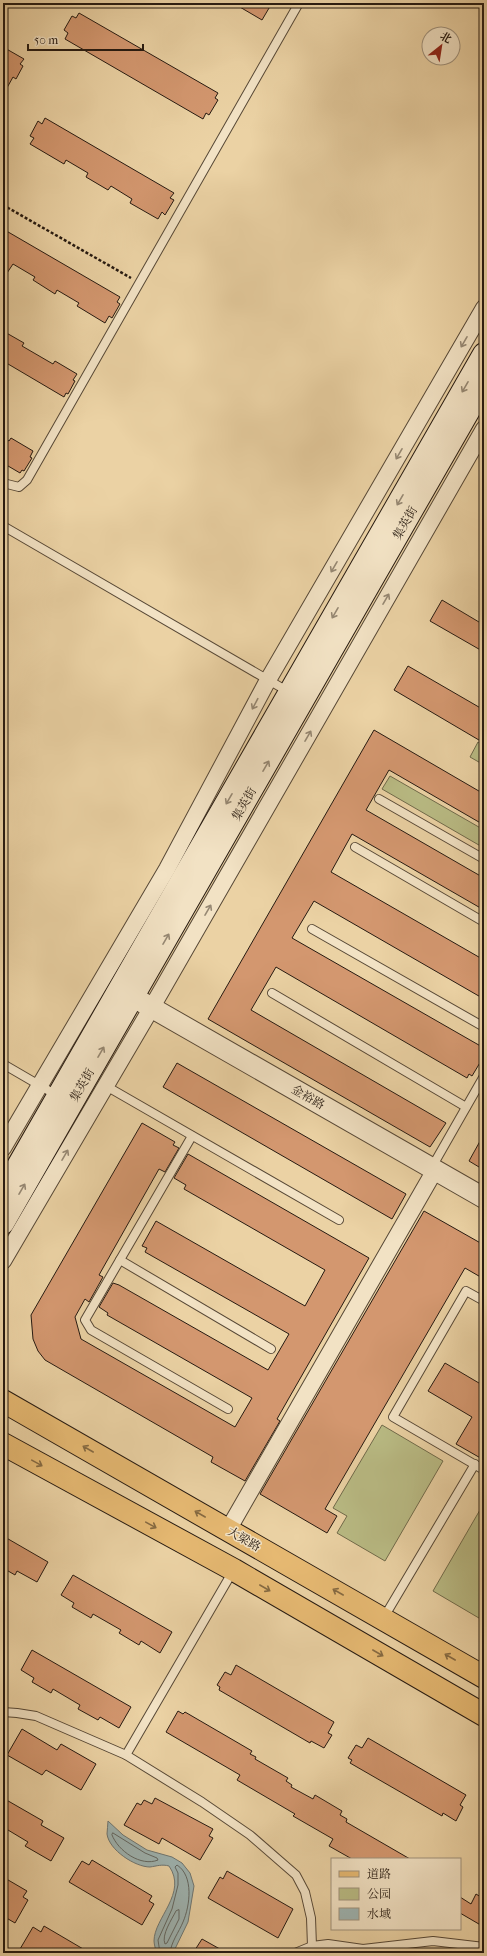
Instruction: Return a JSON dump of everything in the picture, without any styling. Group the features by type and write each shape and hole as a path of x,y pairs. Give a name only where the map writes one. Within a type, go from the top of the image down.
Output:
{"main road":[{"name":"集英街","path":"3,1192 49,1091 290,693 484,354"},
{"name":"集英街","path":"3,1223 484,384"},
{"name":"大梁路","path":"3,1401 484,1677"},
{"path":"3,1444 234,1570 484,1715"}],"street":[{"path":"3,1148 49,1091 268,680 484,308"},
{"path":"3,1261 152,1007 484,429"},
{"name":"金裕路","path":"133,996 484,1198"},
{"path":"228,1530 433,1169"}],"lane":[{"path":"3,483 19,487 27,480 299,3"},
{"path":"3,526 290,693"},
{"path":"379,799 484,859"},
{"path":"354,847 484,922"},
{"path":"312,929 484,1028"},
{"path":"272,993 466,1107"},
{"path":"3,1064 49,1091"},
{"path":"433,1169 484,1076"},
{"path":"106,1086 339,1220"},
{"path":"192,1136 86,1320 91,1330 228,1409"},
{"path":"120,1260 271,1349"},
{"path":"484,1301 466,1291 393,1416 484,1470"},
{"path":"383,1619 475,1464"},
{"path":"126,1755 234,1570"},
{"path":"3,1712 17,1712 36,1716 126,1755 202,1802 250,1835 296,1875 304,1892 311,1918 312,1946"},
{"path":"295,1953 312,1946 328,1944 363,1949 397,1949 433,1941 484,1947"}],"path":[{"path":"3,205 140,283"}],"green space":[{"path":"478,742 484,746 484,765 470,757"},
{"path":"390,776 484,830 484,848 382,789"},
{"path":"382,1425 443,1461 385,1561 337,1533 347,1516 333,1508"},
{"path":"484,1503 484,1621 433,1591"}],"water":[{"path":"108,1821 123,1835 147,1850 172,1857 182,1863 190,1873 194,1886 188,1922 173,1953 156,1953 154,1941 155,1932 173,1896 175,1886 174,1876 169,1866 162,1865 150,1867 137,1864 130,1861 112,1846 107,1834"}],"building":[{"path":"233,3 272,3 262,20"},
{"path":"79,13 218,93 215,98 218,100 209,115 206,113 203,119 65,39 68,33 64,30 72,16 76,18"},
{"path":"3,47 24,59 20,64 23,66 16,79 13,77 3,95"},
{"path":"45,118 174,193 170,198 174,200 165,215 162,212 158,219 130,203 132,199 111,186 108,190 86,177 88,173 66,160 64,164 30,144 34,138 30,136 38,121 42,124"},
{"path":"3,229 120,297 117,302 120,304 112,318 109,316 105,323 77,306 79,303 57,290 55,294 33,280 35,277 13,264 3,279"},
{"path":"3,331 24,343 22,346 53,364 55,361 77,374 68,394 66,393 64,397 3,361"},
{"path":"3,437 9,441 11,438 33,451 30,457 32,458 24,471 22,470 20,473 3,463"},
{"path":"442,600 484,625 484,652 430,621"},
{"path":"408,666 484,710 484,743 394,690"},
{"path":"374,730 484,794 484,825 389,770 366,810 484,878 484,910 352,834 331,872 484,960 484,999 314,901 292,938 484,1048 484,1056 472,1076 469,1074 467,1078 276,967 251,1010 446,1123 430,1147 208,1019"},
{"path":"177,1063 406,1194 392,1219 163,1087"},
{"path":"142,1123 175,1142 173,1145 179,1148 165,1172 159,1169 99,1275 103,1277 89,1302 85,1299 75,1317 81,1339 235,1427 252,1398 107,1315 108,1313 99,1307 113,1283 119,1285 268,1370 289,1334 145,1252 147,1248 142,1246 156,1221 305,1306 325,1270 184,1189 186,1185 174,1178 188,1154 369,1258 277,1419 280,1421 245,1481 211,1462 213,1457 45,1360 38,1351 33,1339 31,1315"},
{"path":"484,1134 484,1170 469,1161"},
{"path":"424,1211 484,1245 484,1279 465,1268 325,1509 337,1516 327,1533 260,1494"},
{"path":"445,1363 484,1386 484,1460 456,1444 472,1417 428,1391"},
{"path":"3,1536 48,1562 37,1582 17,1571 15,1575 3,1568"},
{"path":"73,1575 172,1632 160,1653 141,1641 139,1645 119,1633 121,1630 93,1614 91,1618 72,1607 74,1603 61,1595"},
{"path":"32,1650 131,1707 119,1728 100,1717 98,1720 78,1709 80,1705 53,1689 51,1693 32,1682 34,1678 21,1670"},
{"path":"236,1665 334,1722 328,1733 332,1735 324,1748 311,1741 310,1743 219,1690 220,1687 217,1685 225,1672 231,1675"},
{"path":"178,1711 183,1714 185,1712 252,1751 250,1754 256,1757 255,1759 288,1778 286,1781 292,1785 291,1787 313,1799 315,1795 342,1811 340,1815 347,1819 346,1822 408,1858 350,1858 329,1846 333,1839 293,1816 295,1814 237,1780 240,1775 166,1732"},
{"path":"22,1729 57,1750 61,1744 96,1764 81,1790 46,1770 42,1775 7,1755"},
{"path":"368,1738 466,1795 460,1805 463,1807 456,1821 443,1813 442,1816 350,1763 352,1760 348,1758 356,1745 362,1748"},
{"path":"3,1798 43,1821 41,1825 64,1838 51,1861 25,1846 28,1842 3,1827"},
{"path":"155,1798 213,1829 209,1836 213,1838 200,1860 162,1838 159,1844 124,1825 137,1803 141,1805 144,1800 152,1804"},
{"path":"92,1860 152,1896 149,1901 154,1904 142,1925 69,1882 82,1861 89,1865"},
{"path":"227,1871 293,1909 278,1938 208,1898 220,1877 223,1879"},
{"path":"3,1877 27,1891 23,1897 28,1900 15,1923 3,1916"},
{"path":"476,1894 484,1899 484,1927 461,1914 461,1898 471,1904"},
{"path":"44,1926 90,1953 27,1953 20,1949 33,1927 41,1932"},
{"path":"202,1939 227,1953 193,1953"}]}
